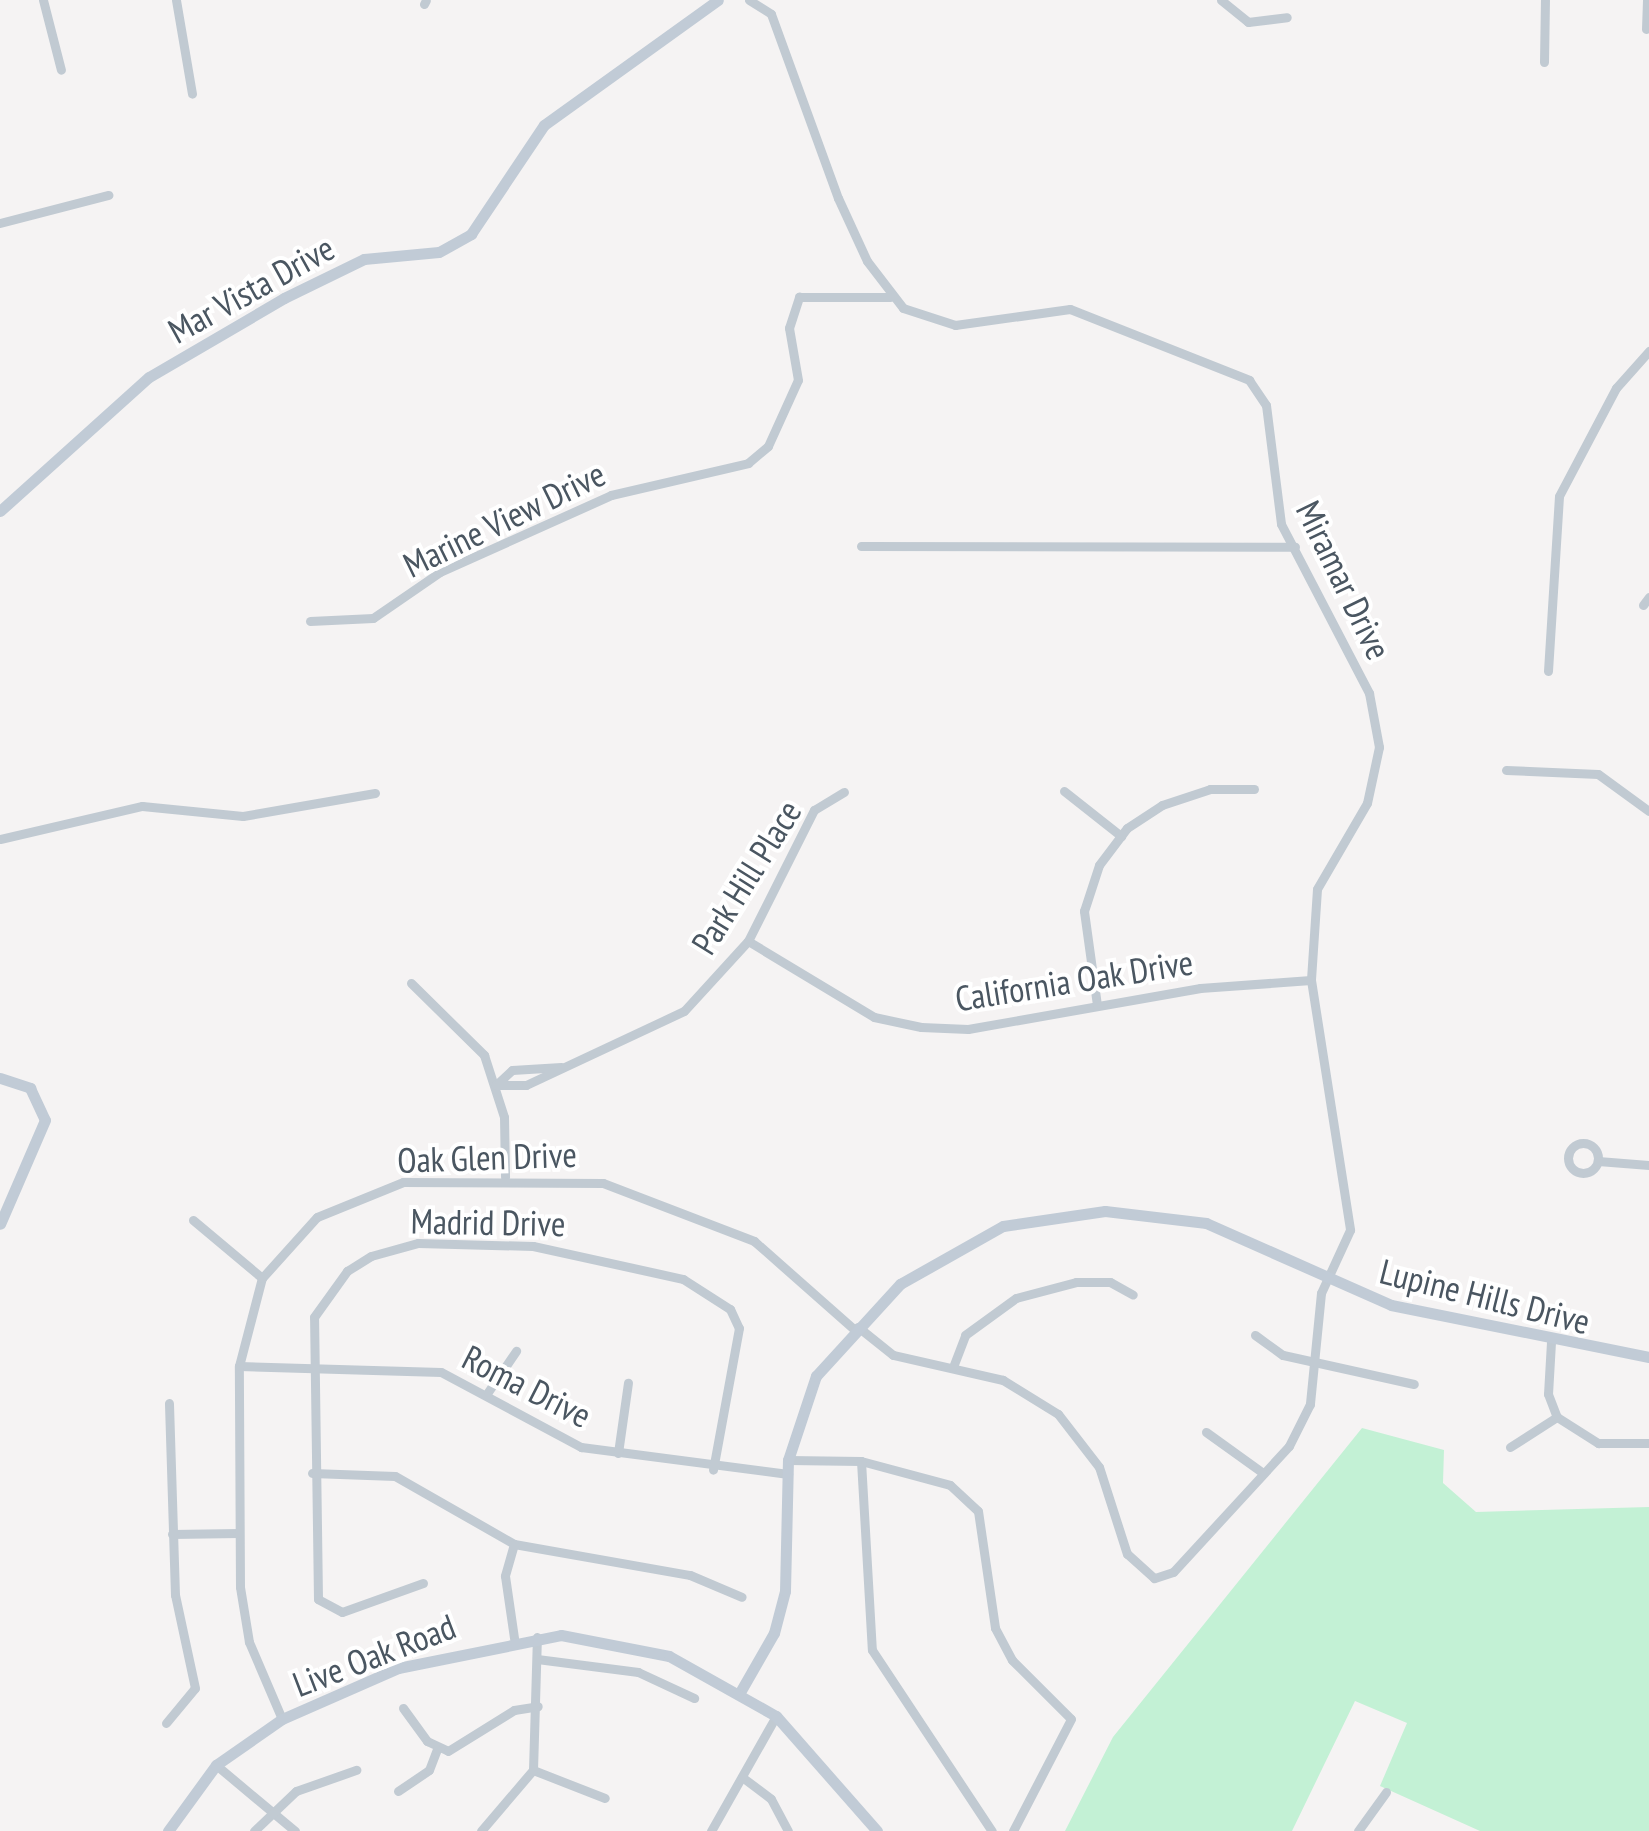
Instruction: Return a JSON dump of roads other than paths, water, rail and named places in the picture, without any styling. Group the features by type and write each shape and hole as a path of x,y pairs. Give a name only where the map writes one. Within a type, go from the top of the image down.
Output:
{"street":[{"path":"43,0 60,70"},
{"path":"176,0 192,94"},
{"name":"Mar Vista Drive","path":"0,510 149,377 284,298 364,258 439,252 471,234 544,125 718,0"},
{"path":"749,0 778,29"},
{"path":"770,0 838,198 890,297"},
{"path":"1221,0 1248,22 1287,17"},
{"path":"1544,62 1545,0"},
{"path":"1646,29 1647,0"},
{"path":"0,223 108,194"},
{"name":"Marine View Drive","path":"310,621 373,618 440,572 612,495 748,463 768,446 798,380 789,328 799,297 890,297"},
{"name":"Miramar Drive","path":"890,297 954,326 1070,309 1240,374 1266,405 1271,490 1295,548 1370,693 1379,747 1367,803 1317,889 1311,980 1350,1198 1350,1230 1313,1322 1313,1356 1304,1420 1264,1473"},
{"path":"1548,671 1559,496 1616,388 1649,352"},
{"path":"861,546 1295,548"},
{"path":"1506,770 1598,774 1649,810"},
{"path":"1097,1005 1084,911 1121,836 1162,805 1210,789 1254,789"},
{"path":"1064,791 1121,836"},
{"name":"Park Hill Place","path":"498,1081 504,1092 647,1036 684,1010 748,941 814,810 844,792"},
{"path":"0,839 142,806 243,816 375,793"},
{"name":"California Oak Drive","path":"748,941 874,1018 921,1027 968,1030 1097,1005 1311,980"},
{"path":"411,983 468,1034 498,1081 505,1178"},
{"path":"498,1081 561,1067"},
{"path":"0,1078 30,1088 45,1120 0,1224"},
{"path":"1598,1161 1649,1166"},
{"name":"Oak Glen Drive","path":"282,1719 249,1642 239,1534 239,1366 262,1278 288,1241 356,1194 404,1182 505,1178 604,1183 716,1220 802,1279 893,1355 952,1367 1031,1395 1078,1435 1142,1574 1172,1572 1264,1473"},
{"name":"Lupine Hills Drive","path":"738,1694 774,1633 785,1591 788,1460 816,1376 856,1328 963,1242 1068,1212 1206,1222 1390,1305 1488,1319 1551,1342 1649,1356"},
{"path":"193,1220 262,1278"},
{"name":"Madrid Drive","path":"423,1582 327,1610 318,1599 312,1367 325,1296 347,1271 396,1247 533,1246 634,1262 683,1280 734,1316 738,1343 714,1470"},
{"path":"952,1367 965,1335 1016,1298 1110,1282 1134,1295"},
{"path":"1255,1335 1282,1354 1313,1356 1414,1384"},
{"path":"1551,1342 1548,1394 1557,1418 1598,1444 1649,1443"},
{"path":"488,1392 516,1351"},
{"name":"Roma Drive","path":"239,1366 422,1369 488,1392 556,1438 714,1470 788,1474"},
{"path":"618,1453 628,1383"},
{"path":"166,1723 194,1688 172,1534 169,1403"},
{"path":"1510,1448 1557,1418"},
{"path":"1206,1432 1264,1473"},
{"path":"788,1460 861,1461 950,1486 978,1510 995,1628 1012,1660 1070,1719 1013,1831"},
{"path":"861,1461 872,1650 992,1831"},
{"path":"312,1473 377,1473 427,1486 514,1544 690,1576 742,1597"},
{"path":"172,1534 239,1534"},
{"path":"514,1544 506,1600 514,1638"},
{"path":"480,1831 533,1770 538,1706 537,1636"},
{"name":"Live Oak Road","path":"168,1831 216,1765 282,1719 398,1668 514,1638 537,1636 669,1656 738,1694 776,1716 832,1768 877,1831"},
{"path":"537,1660 638,1672 694,1698"},
{"path":"437,1749 456,1749 514,1710 538,1706"},
{"path":"404,1708 437,1749"},
{"path":"711,1831 776,1716"},
{"path":"398,1791 429,1770 437,1749"},
{"path":"216,1765 267,1814 296,1831"},
{"path":"254,1831 267,1814 296,1791 356,1770"},
{"path":"533,1770 605,1798"},
{"path":"742,1777 771,1798 788,1831"},
{"path":"1358,1831 1386,1792"}]}
